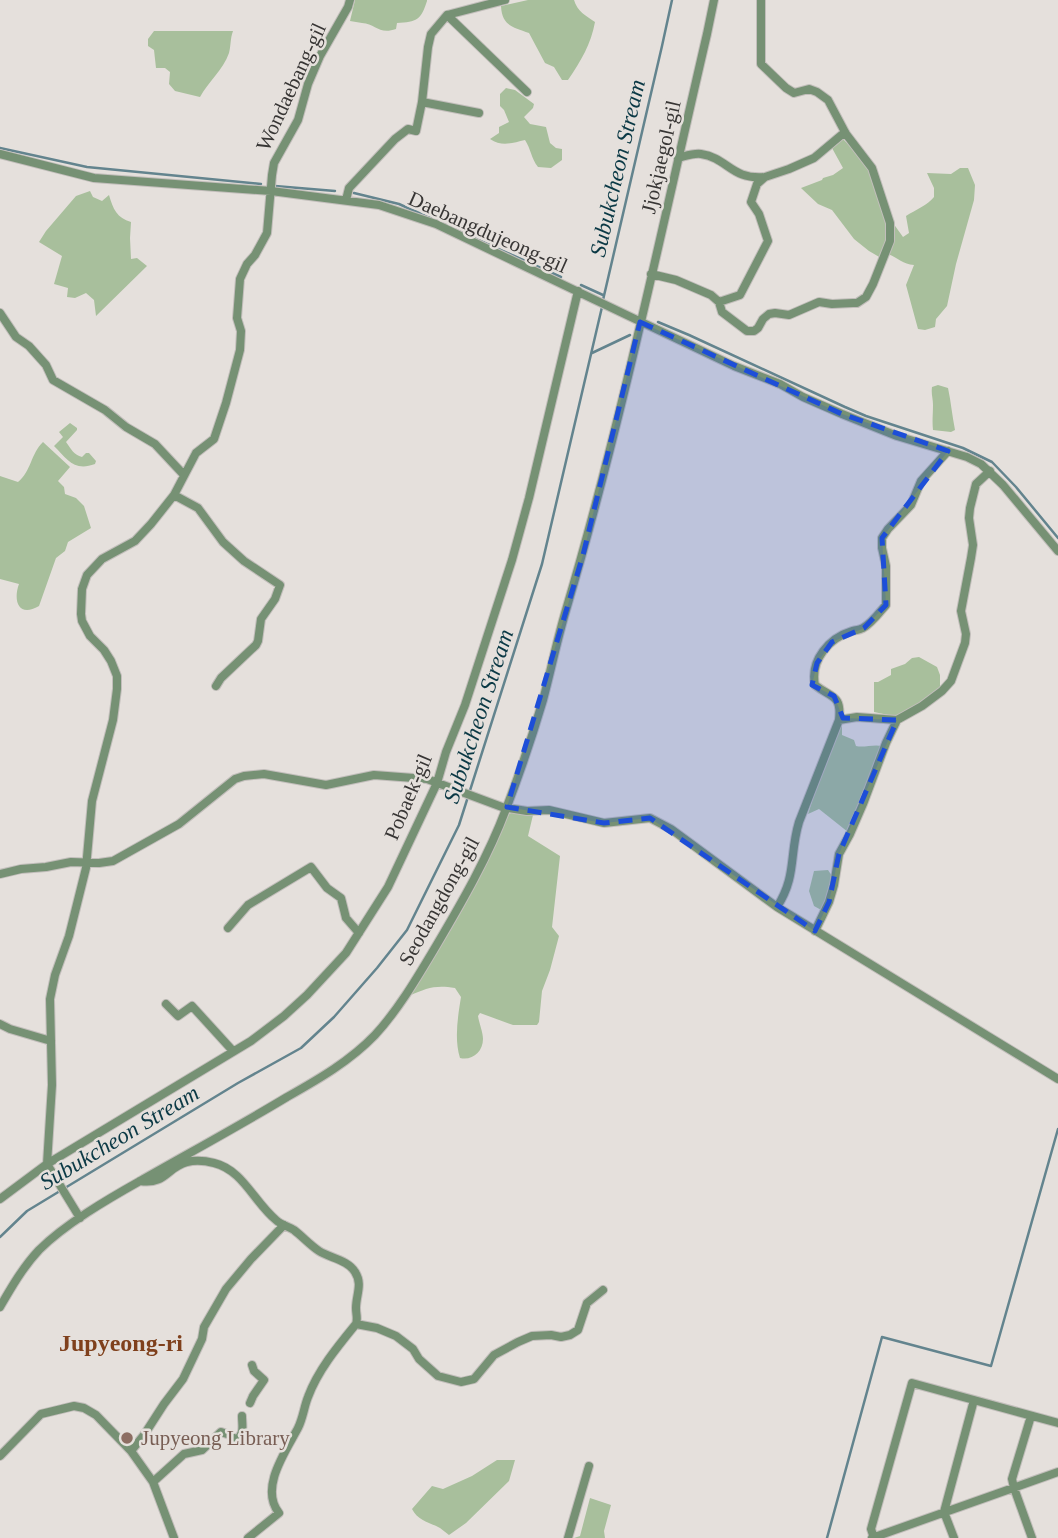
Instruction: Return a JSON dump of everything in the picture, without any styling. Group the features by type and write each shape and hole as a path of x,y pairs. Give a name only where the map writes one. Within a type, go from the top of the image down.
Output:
{"street":[{"name":"Wondaebang-gil","path":"271,191 274,163 299,120 308,84 350,0"},
{"path":"346,200 349,188 395,139 408,129 416,131 431,34 447,15 505,0"},
{"name":"Jjokjaegol-gil","path":"637,321 651,274 714,0"},
{"path":"651,274 676,280 711,295 719,302 722,312 747,331 754,331 769,314 789,315 819,302 857,303 866,297 879,270 890,241 890,223 872,168 845,132 828,100 809,89 794,93 761,64 761,0"},
{"path":"447,15 527,92"},
{"path":"422,102 479,113"},
{"path":"678,158 703,154 720,161 739,174 752,178 765,177 814,158 845,132"},
{"name":"Daebangdujeong-gil","path":"0,154 94,178 271,191 379,205 436,224 637,321 852,418 981,464 1003,485 1058,551"},
{"path":"719,302 740,295 768,241 759,215 751,202 757,184 765,177"},
{"path":"80,1219 49,1166 52,1085 50,999 87,862 92,801 113,720 117,689 117,676 111,661 90,636 82,621 82,589 87,575 102,559 135,541 151,524 174,495 197,453 214,439 240,349 241,331 237,318 240,279 267,233 271,191"},
{"name":"Pobaek-gil","path":"0,1199 251,1041 285,1016 346,953 359,933 388,887 440,784 446,752 466,705 509,571 578,291"},
{"path":"0,313 16,337 29,346 46,365 53,380 105,410 155,444 184,475"},
{"name":"Seodangdong-gil","path":"0,1307 26,1265 46,1244 119,1192 326,1074 351,1057 377,1033 414,983 475,877 505,807 542,700 583,555 637,321"},
{"path":"777,907 790,880 794,839 799,822 839,720 836,698 815,685 814,678 820,655 832,642 864,628 887,605 882,538 911,505 921,481 948,451"},
{"path":"839,720 857,717 897,720 922,706 951,681 966,634 961,604 971,558 970,508 976,485 990,471"},
{"path":"174,495 198,508 233,552 280,585 275,599 259,622 257,643 216,686"},
{"path":"816,931 829,902 839,854 859,814 897,720"},
{"path":"0,874 71,862 107,862 120,858 179,824 228,784 244,776 264,774 326,785 373,775 427,779 505,807 527,811 549,810 604,823 650,818 671,829 777,907 1058,1079"},
{"path":"228,928 248,905 311,867 327,888 341,898 346,918 359,933"},
{"path":"166,1004 178,1016 192,1006 233,1051"},
{"path":"1,1026 51,1041"},
{"path":"140,1181 162,1179 188,1162 217,1163 232,1170 271,1215 320,1251 351,1267 357,1274 359,1293 356,1324 316,1380 299,1425 281,1457 271,1491 279,1513 248,1538"},
{"path":"131,1451 183,1379 202,1339 204,1327 226,1289 284,1225"},
{"path":"356,1324 377,1328 396,1336 413,1349 419,1359 438,1376 461,1382 474,1379 494,1355 518,1342 532,1336 561,1337 578,1330 587,1303 603,1290"},
{"path":"250,1403 264,1380 254,1371 252,1365"},
{"path":"1058,1423 912,1383 871,1529 873,1538 1058,1472"},
{"path":"954,1538 944,1513 974,1400"},
{"path":"0,1456 41,1414 74,1406 84,1408 96,1415 131,1451 153,1482 174,1538"},
{"path":"153,1482 184,1454 202,1450 221,1432 236,1440 241,1437 242,1416"},
{"path":"1031,1416 1012,1479 1032,1538"},
{"path":"568,1538 589,1466"}],"highlighted area":[{"path":"640,322 842,414 948,451 882,538 886,605 864,628 832,642 817,663 812,685 834,696 843,718 897,720 839,854 829,902 815,931 650,818 604,823 507,807 583,555"}],"green space":[{"path":"355,0 427,1 417,19 397,23 396,29 385,31 350,21"},
{"path":"528,0 574,0 580,10 595,22 585,52 568,80 562,80 554,67 545,63 529,33 509,25 504,18 501,6"},
{"path":"154,31 233,31 226,59 200,97 175,91 169,84 170,72 165,68 156,68 154,50 148,46 148,39"},
{"path":"506,88 515,90 534,104 524,117 530,124 546,127 550,143 562,149 562,160 551,168 538,167 525,140 503,144 490,139 499,133 499,127 509,122 500,106 500,94"},
{"path":"842,138 870,167 893,223 903,237 909,233 906,216 934,197 934,188 927,173 951,174 960,168 968,168 975,185 974,200 947,306 936,319 935,327 918,329 906,285 914,265 888,254 881,258 869,251 854,239 832,210 818,204 801,188 843,168 832,148"},
{"path":"90,191 93,197 102,201 109,195 116,212 131,222 131,259 137,258 147,266 96,316 94,300 86,293 75,298 67,297 68,288 54,284 62,256 39,242 76,196"},
{"path":"938,385 948,388 955,430 951,432 933,430 932,387"},
{"path":"70,423 77,430 66,442 79,456 89,453 96,461 95,464 76,465 54,446 63,437 59,432"},
{"path":"43,442 70,467 58,481 64,487 65,494 76,498 84,506 91,528 68,542 65,551 56,558 39,606 26,610 19,606 17,601 19,584 0,579 0,476 18,482"},
{"path":"919,657 937,667 940,687 931,697 898,717 874,712 874,682 891,675 891,669"},
{"path":"840,724 842,735 854,740 856,746 882,746 848,832 819,809 808,814"},
{"path":"515,811 533,815 528,836 560,856 552,927 559,936 542,991 537,1025 513,1025 480,1013 478,1016 483,1039 481,1048 473,1057 464,1059 460,1058 458,1051 461,997 455,988 431,988 409,996 463,908 509,814"},
{"path":"828,870 832,876 823,911 814,906 809,891 814,871"},
{"path":"497,1460 515,1460 509,1481 466,1523 449,1535 414,1513 412,1509 432,1486 443,1489 472,1476"},
{"path":"590,1498 611,1505 604,1531 605,1538 574,1538 580,1536"}],"waterway":[{"name":"Subukcheon Stream","path":"603,300 672,0"},
{"path":"0,148 87,167 261,184"},
{"path":"275,186 335,191"},
{"path":"354,193 399,204 561,277"},
{"path":"581,285 603,295"},
{"name":"Subukcheon Stream","path":"0,1237 27,1211 238,1083 301,1048 334,1017 407,930 459,825 542,564 602,307"},
{"path":"658,322 866,416 963,448 992,462 1058,538"},
{"path":"592,353 630,335"},
{"path":"827,1538 882,1337 991,1366 1058,1129"}],"place":[{"name":"Jupyeong Library","path":"127,1438"}],"district":[{"name":"Jupyeong-ri","path":"121,1343"}]}
